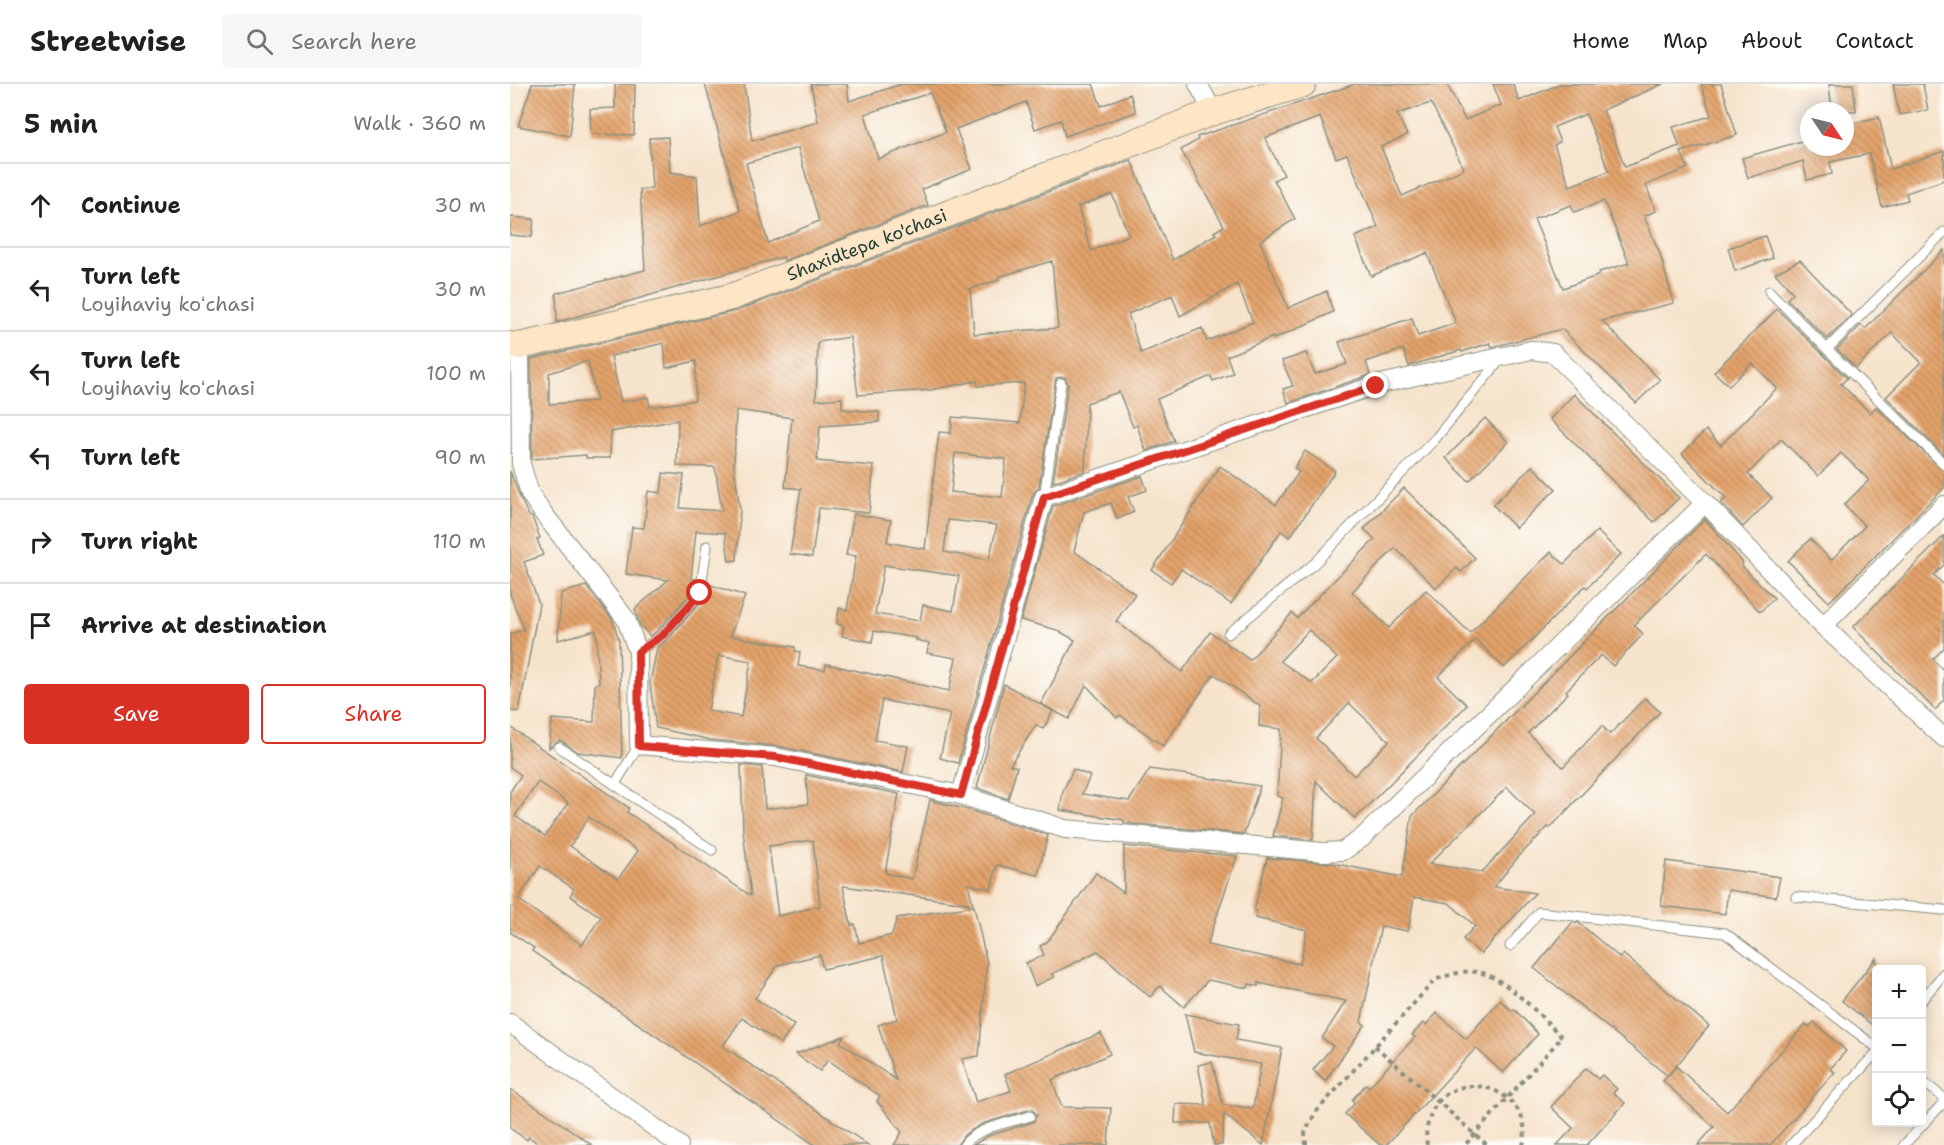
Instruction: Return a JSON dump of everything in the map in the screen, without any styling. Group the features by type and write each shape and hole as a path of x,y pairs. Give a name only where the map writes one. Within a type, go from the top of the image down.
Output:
{"street":[{"path":"1198,84 1212,112"},
{"name":"Shaxidtepa ko'chasi","path":"515,346 731,297 1212,112 1303,84"},
{"path":"515,346 520,464 530,494 626,619 638,652 639,746 775,757 961,795 1065,829 1324,852 1343,851 1362,838 1705,503"},
{"path":"961,795 1044,497 1376,386 1502,359 1532,350 1553,353 1705,503 1823,626 1944,738"},
{"path":"1823,626 1944,505"},
{"path":"510,1023 680,1145"}],"lane":[{"path":"1827,349 1944,232"},
{"path":"1769,291 1944,464"},
{"path":"1228,634 1315,563 1435,440 1502,359"},
{"path":"1044,497 1061,383"},
{"path":"638,652 663,635 700,593 707,546"},
{"path":"615,784 639,746"},
{"path":"560,747 712,850"},
{"path":"1796,897 1944,910"},
{"path":"1510,946 1539,912 1725,933 1872,1044"},
{"path":"1926,995 1944,973"},
{"path":"1791,1145 1872,1057"},
{"path":"1904,1145 1944,1100 1926,1084"},
{"path":"964,1145 969,1138 980,1133 1030,1116"}],"path":[{"path":"1306,1145 1305,1132 1316,1112 1435,980 1458,972 1479,972 1500,981 1562,1037 1465,1145"},
{"path":"1375,1046 1487,1145"},
{"path":"1427,1145 1427,1124 1439,1102 1445,1095 1460,1087 1477,1084 1494,1088 1508,1097 1518,1109 1524,1124 1523,1145"}],"building":[{"path":"532,84 575,84 570,136 518,126"},
{"path":"615,84 635,84 634,135 591,134 590,109 615,108"},
{"path":"705,84 744,84 752,141 818,122 811,84 847,84 849,101 902,84 1093,84 1101,106 1130,94 1136,112 1065,136 1061,120 1035,129 1026,102 956,129 972,169 922,189 928,205 784,261 783,257 557,322 556,293 645,270 640,190 652,189 649,138 668,137 670,172 697,176 700,226 740,211","holes":["930,93 946,132 878,159 865,114","798,148 819,221 768,243 746,163"]},
{"path":"1355,84 1447,84 1465,120 1501,105 1493,84 1513,84 1519,101 1560,84 1663,84 1603,110 1625,167 1679,146 1680,148 1673,127 1711,116 1701,84 1721,84 1737,135 1681,152 1688,168 1646,185 1656,211 1644,216 1660,254 1674,303 1602,321 1660,380 1636,403 1562,329 1492,347 1490,343 1462,352 1461,350 1409,366 1403,349 1366,362 1370,375 1288,403 1283,389 1293,386 1282,361 1306,353 1315,374 1347,364 1339,342 1412,318 1418,336 1456,323 1427,253 1371,276 1355,237 1378,227 1347,154 1336,158 1320,117 1265,138 1284,175 1274,180 1295,219 1260,241 1288,308 1327,291 1333,312 1274,339 1273,337 1227,356 1233,373 1213,381 1211,376 1157,399 1174,441 1146,451 1137,425 1133,427 1119,392 1087,403 1085,471 1053,482 1068,384 1065,377 1056,378 1039,487 1033,494 958,763 940,758 950,714 882,700 875,740 908,746 903,772 777,746 711,740 656,728 650,683 657,648 668,639 705,597 708,584 745,596 730,636 795,647 795,651 800,652 798,666 825,670 826,664 949,691 956,658 927,653 929,643 916,640 917,638 874,631 872,642 842,636 844,626 837,624 839,608 847,610 856,556 846,555 854,514 891,520 887,542 925,549 939,432 951,433 952,417 1020,423 1024,383 978,386 977,381 930,390 858,395 850,337 818,342 816,400 842,398 842,409 879,412 879,422 820,426 817,461 874,466 869,513 819,508 812,557 790,554 801,489 785,487 792,418 736,410 734,467 740,509 737,560 729,561 725,533 696,531 691,578 695,579 694,590 650,636 640,625 635,609 668,580 626,574 632,527 644,528 648,491 661,493 663,473 684,475 680,508 722,511 715,467 677,466 678,420 611,432 610,458 586,458 586,455 532,459 531,359 736,311 1131,160 1173,260 1216,234 1214,232 1224,226 1181,150 1198,140 1197,137","holes":["1431,103 1464,169 1402,196 1381,147 1407,135 1397,114","1586,114 1609,171 1570,186 1554,145 1560,142 1554,127","1112,194 1129,235 1091,251 1078,207","1604,201 1629,263 1599,272 1600,275 1563,288 1534,219 1571,205 1574,212","1052,261 1058,328 974,334 970,289 999,280 998,277","1237,284 1253,322 1207,341 1202,328 1141,353 1128,314 1172,295 1180,316","664,343 666,368 696,361 695,400 650,407 648,397 621,402 611,356","588,361 597,401 549,404 549,373","955,453 1006,459 1002,497 951,492","948,520 997,525 989,560 944,552","884,565 959,576 953,611 923,605 920,621 875,614","718,655 751,661 741,717 708,711"]},
{"path":"1829,84 1853,84 1856,111 1854,111 1854,102 1831,102"},
{"path":"1893,84 1923,84 1928,110 1899,115"},
{"path":"1879,117 1891,169 1944,151 1944,180 1906,193 1908,200 1882,207 1869,154 1830,162 1832,174 1807,180 1803,161 1748,178 1742,158 1800,142 1800,156 1854,156 1854,123"},
{"path":"510,217 534,219 532,237 510,235"},
{"path":"1765,236 1773,258 1735,271 1728,248"},
{"path":"1944,250 1944,455 1886,397 1921,362 1892,333 1856,368 1837,349 1861,325 1865,329"},
{"path":"1800,260 1852,315 1827,339 1787,299 1793,293 1775,273"},
{"path":"1777,309 1847,378 1841,384 1870,413 1876,407 1944,471 1944,488 1829,602 1788,561 1810,539 1831,560 1865,526 1844,505 1869,480 1841,453 1818,476 1781,439 1748,474 1772,498 1743,527 1721,503 1726,498 1682,454 1706,430 1721,445 1777,388 1752,363 1729,386 1714,372"},
{"path":"1574,394 1679,498 1654,522 1550,419"},
{"path":"1485,418 1508,442 1469,481 1446,458"},
{"path":"1305,451 1335,471 1290,537 1281,531 1231,604 1181,569 1171,583 1152,570 1220,466 1276,505 1299,472 1294,468"},
{"path":"1532,466 1556,489 1516,528 1493,505"},
{"path":"510,471 521,500 529,516 532,517 540,538 537,539 543,555 524,562 539,604 519,712 510,711 510,634 524,630 510,594"},
{"path":"1142,476 1147,490 1128,497 1134,512 1117,519 1111,503 1084,512 1074,551 1135,594 1116,621 1182,672 1210,632 1250,660 1292,613 1297,618 1375,539 1364,529 1404,488 1475,558 1461,572 1457,568 1436,588 1395,548 1352,592 1389,628 1426,590 1470,633 1551,552 1564,564 1597,531 1621,554 1587,588 1585,586 1504,668 1476,639 1438,677 1467,705 1355,819 1316,781 1313,840 1273,836 1283,798 1277,796 1281,729 1259,726 1260,706 1214,674 1163,746 1120,715 1117,718 1086,685 1069,719 1041,704 1075,640 1057,630 1021,620 1053,506","holes":["1309,630 1337,658 1312,683 1280,661","1349,703 1389,741 1354,776 1316,738"]},
{"path":"1705,519 1743,563 1741,565 1774,598 1760,612 1706,554 1634,625 1643,634 1613,666 1601,655 1566,691 1568,693 1528,733 1563,767 1602,726 1610,734 1645,698 1660,712 1550,828 1548,827 1519,856 1494,887 1535,893 1481,954 1463,939 1475,926 1449,903 1414,897 1408,931 1381,926 1361,1022 1365,1025 1325,1081 1313,1070 1333,1046 1322,1038 1346,1001 1258,983 1258,986 1249,984 1248,988 1208,980 1184,1007 1160,986 1150,997 1098,951 1052,974 1054,977 1035,986 1026,963 1044,955 1040,946 1047,942 1096,873 1124,893 1124,846 1237,856 1207,945 1300,964 1307,930 1255,918 1257,911 1254,911 1267,858 1332,863 1402,877 1412,816","holes":["1507,787 1535,815 1482,872 1429,864"]},
{"path":"1944,536 1944,565 1934,575 1944,585 1944,648 1933,659 1944,671 1944,700 1935,710 1853,627"},
{"path":"586,586 613,620 619,641 622,758 578,752 560,740 549,748 552,719 594,722 595,684 599,683 596,630 558,640 561,593"},
{"path":"1004,684 1053,711 1043,729 1036,725 1010,765 1017,767 1008,799 977,788"},
{"path":"510,727 629,808 627,812 751,896 743,830 741,765 762,767 765,809 808,804 806,775 899,794 885,873 912,879 930,800 1048,835 1038,875 997,865 991,889 968,884 973,904 843,886 851,925 855,924 859,943 892,935 897,918 974,906 987,963 979,1056 962,1059 976,1102 1011,1091 1005,1074 1101,1033 1110,1054 1052,1080 1062,1107 1111,1108 1108,1145 973,1145 988,1136 1033,1122 1037,1115 1031,1109 982,1124 965,1134 957,1145 894,1145 902,1132 877,1101 880,1096 828,1060 820,1071 796,1054 844,1036 840,1042 896,1080 878,1025 897,1019 883,956 823,969 820,955 778,965 755,998 794,1025 781,1044 742,1018 723,1046 868,1145 815,1145 532,951 534,948 510,932 510,792 521,775 510,767","holes":["538,782 568,803 545,836 515,816","589,817 638,851 618,879 570,846","813,840 820,906 778,916 769,846","540,866 574,889 570,896 601,917 582,945 518,899"]},
{"path":"1073,769 1090,776 1082,794 1129,801 1150,769 1260,786 1244,834 1124,823 1124,820 1060,810 1063,791"},
{"path":"1666,861 1780,877 1776,897 1728,890 1725,914 1661,906"},
{"path":"1572,923 1579,923 1620,958 1623,954 1709,1026 1668,1076 1534,968"},
{"path":"1876,958 1876,965 1872,965 1872,1025 1842,1001"},
{"path":"1500,1000 1512,1011 1514,1009 1538,1034 1503,1073 1476,1048 1386,1145 1380,1145 1345,1114 1355,1103 1352,1100 1366,1084 1369,1087 1415,1037 1412,1035 1423,1023 1426,1025 1437,1013 1466,1039"},
{"path":"1185,1014 1239,1024 1236,1040 1282,1048 1263,1145 1224,1114 1222,1145 1214,1145 1210,1123 1175,1123 1176,1104 1206,1105 1198,1065 1212,1062 1223,1105 1253,1108 1261,1064 1194,1052"},
{"path":"1814,1022 1846,1051 1830,1069 1835,1072 1770,1145 1698,1145 1714,1127 1663,1081 1676,1066 1727,1112 1806,1024 1809,1027"},
{"path":"1586,1068 1598,1079 1602,1075 1617,1089 1613,1093 1625,1103 1587,1145 1557,1145 1573,1128 1551,1107"},
{"path":"510,1089 592,1145 540,1145 529,1137 527,1140 510,1128"}],"route":[{"path":"700,593 663,635 638,652 639,746 775,757 961,795 1044,497 1376,386"}]}
